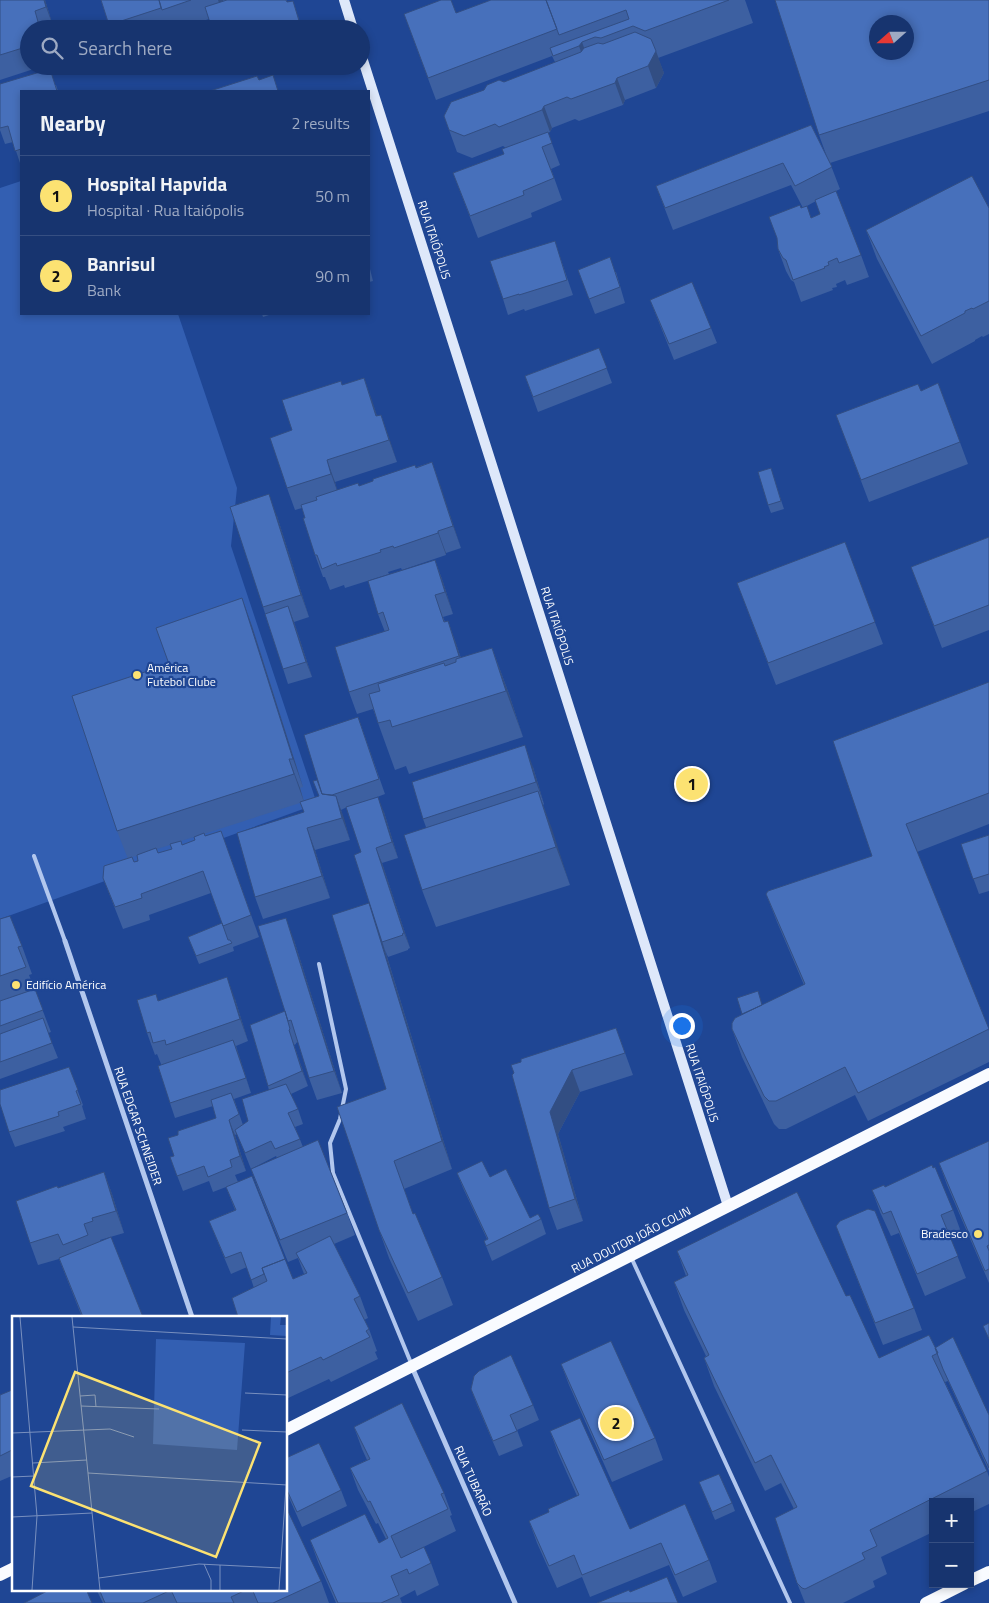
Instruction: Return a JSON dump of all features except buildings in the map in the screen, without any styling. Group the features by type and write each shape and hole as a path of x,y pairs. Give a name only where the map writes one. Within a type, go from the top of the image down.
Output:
{"main road":[{"path":"344,0 350,20"},
{"name":"RUA ITAIÓPOLIS","path":"368,75 728,1206"},
{"name":"RUA DOUTOR JOÃO COLIN","path":"288,1429 989,1074"},
{"path":"0,1575 12,1569"},
{"path":"974,1579 989,1572"},
{"path":"926,1603 956,1588"}],"street":[{"name":"RUA EDGAR SCHNEIDER","path":"65,941 192,1316"},
{"name":"RUA TUBARÃO","path":"412,1366 515,1603"}],"lane":[{"path":"34,856 65,941"},
{"path":"319,964 346,1089 340,1119 330,1143 333,1173 412,1366"},
{"path":"631,1256 790,1603"}],"shaded area":[{"name":"América Futebol Clube","path":"20,181 20,315 178,315 237,488 231,546 317,804 0,919 0,188"}],"place":[{"name":"América Futebol Clube","path":"137,675"},
{"name":"Hospital Hapvida","path":"692,784"},
{"name":"Edifício América","path":"16,985"},
{"name":"Bradesco","path":"978,1234"},
{"name":"Banrisul","path":"616,1423"}]}
